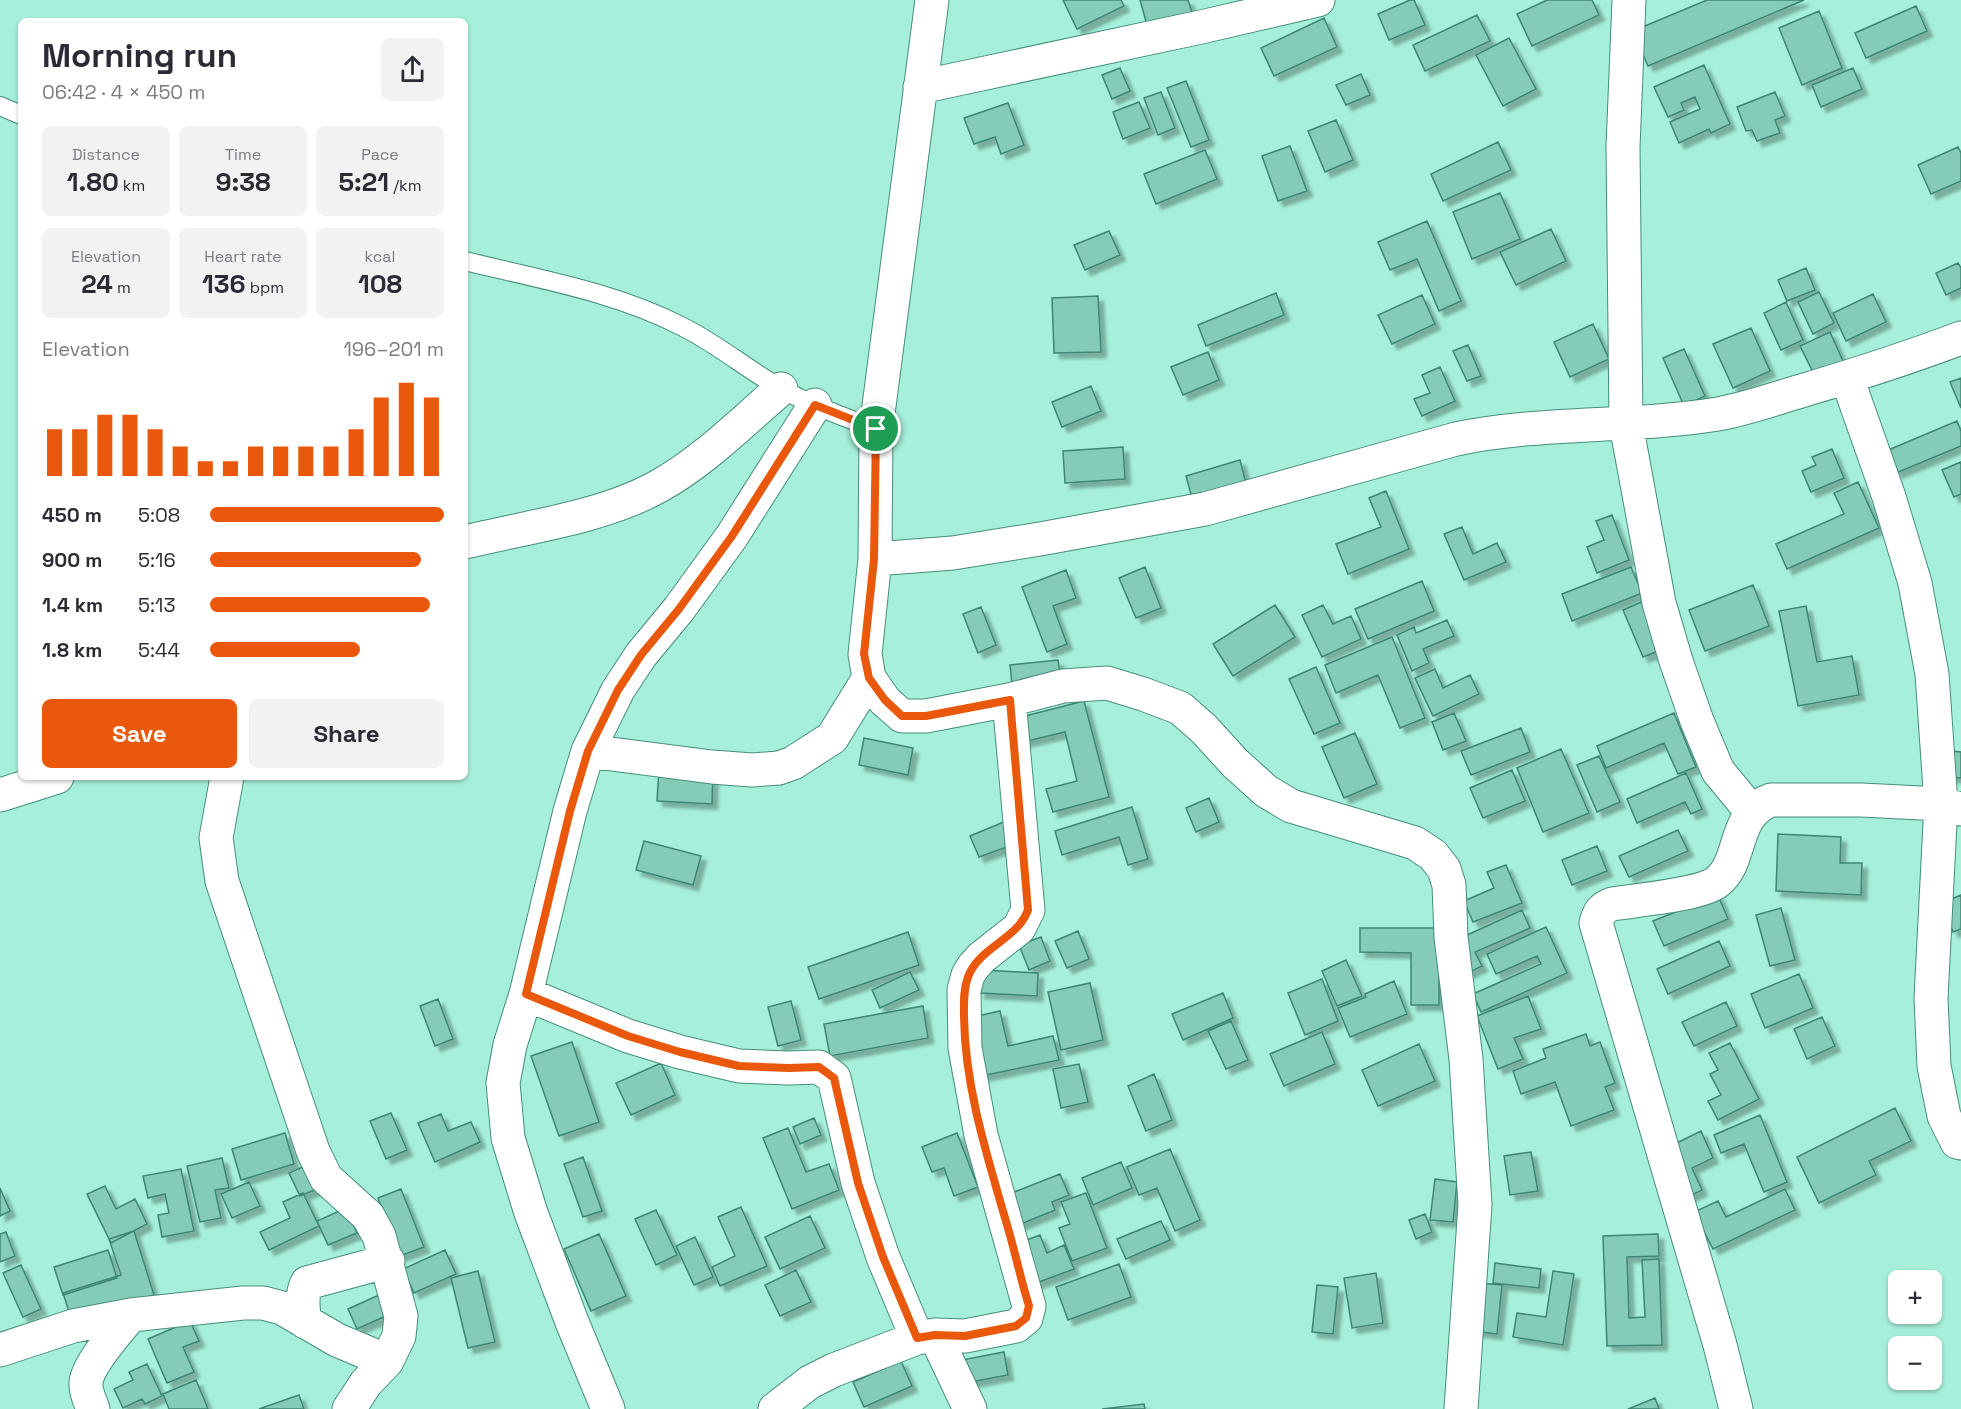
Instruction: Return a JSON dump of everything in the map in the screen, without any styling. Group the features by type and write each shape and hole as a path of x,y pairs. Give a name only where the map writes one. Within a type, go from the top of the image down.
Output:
{"street":[{"path":"932,0 876,429 874,559 864,654 869,678 885,700 902,716 926,716 1010,700 1063,686 1107,684 1143,694 1180,708 1266,791 1291,806 1415,843 1433,855 1444,869 1449,885 1451,938 1466,1059 1475,1205 1461,1409"},
{"path":"920,87 1318,0"},
{"path":"1629,0 1623,147 1626,424 1659,603 1676,661 1718,771 1751,811"},
{"path":"874,559 953,553 1205,509 1456,439 1493,431 1626,424 1719,414 1893,364 1961,338"},
{"path":"1847,378 1889,497 1915,583 1932,674 1951,806 1931,998 1934,1066 1944,1116 1957,1142 1961,1143"},
{"path":"468,541 617,505 658,487 694,463 781,389"},
{"path":"608,1409 531,1213 508,1138 503,1083 510,1045 526,994 570,811 588,751 618,690 641,655 679,609 732,536 815,405"},
{"path":"588,751 752,770 779,768 805,756 832,738 869,678"},
{"path":"775,1409 810,1382 834,1370 926,1337 965,1336 1016,1326 1026,1318 1029,1306 981,1135 964,1048 964,990 968,975 981,958 1019,928 1028,910 1010,700"},
{"path":"0,795 48,780"},
{"path":"226,780 216,838 222,881 313,1151 326,1178 368,1216 379,1236 388,1261 401,1316 399,1336 387,1361 366,1383 349,1409"},
{"path":"1736,1409 1720,1345 1596,923 1599,913 1604,907 1612,904 1695,891 1715,884 1724,875 1731,862 1751,811 1771,800 1951,806"},
{"path":"526,994 628,1036 680,1052 739,1066 819,1067 834,1078 858,1183 883,1257 926,1337 970,1409"},
{"path":"305,1322 303,1304 304,1289 307,1283 388,1261"},
{"path":"0,1350 73,1326 132,1315 172,1309 262,1303 282,1308 337,1340 387,1361"},
{"path":"93,1409 85,1384 88,1375 105,1347 132,1315"}],"lane":[{"path":"0,106 18,114"},
{"path":"468,262 562,284 628,303 684,327 781,389 876,429"}],"building":[{"path":"1063,0 1121,0 1124,6 1077,29"},
{"path":"1140,0 1188,0 1192,12 1147,25"},
{"path":"1414,0 1425,25 1389,40 1378,14"},
{"path":"1547,0 1592,0 1599,15 1532,46 1517,14"},
{"path":"1707,0 1804,0 1648,66 1633,31"},
{"path":"1916,6 1927,31 1866,58 1855,33"},
{"path":"1819,11 1842,68 1802,85 1779,28"},
{"path":"1477,15 1490,41 1425,71 1413,45"},
{"path":"1324,18 1337,47 1274,76 1261,48"},
{"path":"1509,38 1536,89 1503,106 1476,55"},
{"path":"1704,65 1730,124 1711,133 1709,129 1679,143 1670,122 1700,109 1695,97 1681,103 1684,110 1668,117 1654,87"},
{"path":"1120,68 1130,91 1112,99 1102,75"},
{"path":"1853,68 1862,89 1821,107 1812,85"},
{"path":"1361,74 1370,95 1346,105 1336,85"},
{"path":"1186,81 1209,140 1191,147 1167,88"},
{"path":"1161,92 1175,128 1158,135 1144,98"},
{"path":"1775,92 1785,116 1775,120 1780,133 1757,141 1752,130 1746,131 1737,107"},
{"path":"1139,102 1150,128 1123,139 1113,112"},
{"path":"1008,103 1024,145 1001,154 995,137 974,144 964,118"},
{"path":"1336,120 1353,160 1325,172 1308,131"},
{"path":"1498,142 1511,170 1443,201 1431,174"},
{"path":"1290,146 1307,191 1278,201 1262,156"},
{"path":"1958,147 1961,153 1961,181 1931,194 1918,165"},
{"path":"1205,150 1217,179 1156,204 1144,174"},
{"path":"1500,193 1520,239 1472,259 1453,212"},
{"path":"1427,221 1461,301 1439,311 1417,259 1390,270 1378,242"},
{"path":"1551,229 1566,261 1516,285 1500,252"},
{"path":"1109,231 1120,255 1085,270 1074,245"},
{"path":"1958,263 1961,268 1961,288 1946,295 1936,273"},
{"path":"1806,268 1815,290 1787,301 1778,280"},
{"path":"1819,292 1834,323 1813,334 1798,302"},
{"path":"1276,293 1284,315 1206,346 1198,325"},
{"path":"1873,294 1886,322 1846,341 1833,313"},
{"path":"1422,295 1435,324 1392,344 1378,315"},
{"path":"1098,296 1101,352 1054,353 1052,298"},
{"path":"1786,302 1803,340 1781,350 1764,313"},
{"path":"1593,324 1609,359 1570,377 1554,342"},
{"path":"1751,328 1770,371 1733,388 1713,344"},
{"path":"1830,332 1843,361 1814,374 1800,346"},
{"path":"1468,345 1481,376 1467,381 1453,351"},
{"path":"1684,349 1705,396 1684,406 1663,358"},
{"path":"1208,352 1219,380 1183,395 1171,367"},
{"path":"1440,367 1455,401 1422,416 1414,399 1430,393 1422,375"},
{"path":"1961,378 1961,408 1950,382"},
{"path":"1091,386 1101,411 1062,427 1052,402"},
{"path":"1957,421 1961,431 1961,446 1896,473 1886,451"},
{"path":"1123,447 1125,479 1065,483 1063,451"},
{"path":"1832,449 1844,478 1811,492 1802,471 1816,465 1812,457"},
{"path":"1240,460 1247,487 1193,502 1186,476"},
{"path":"1961,462 1961,494 1954,497 1942,470"},
{"path":"1858,482 1879,528 1787,569 1776,544 1844,514 1834,493"},
{"path":"1386,491 1409,549 1348,574 1336,544 1381,527 1369,498"},
{"path":"1612,515 1629,560 1597,573 1587,547 1604,540 1596,521"},
{"path":"1462,527 1473,554 1497,543 1506,562 1464,580 1444,534"},
{"path":"1145,567 1161,608 1136,618 1119,578"},
{"path":"1631,567 1642,593 1572,621 1562,594"},
{"path":"1066,570 1076,598 1053,606 1067,644 1047,652 1022,587"},
{"path":"1422,581 1434,611 1368,639 1355,609"},
{"path":"1753,585 1769,626 1705,651 1689,610"},
{"path":"1646,600 1666,648 1643,657 1623,610"},
{"path":"1275,605 1295,637 1233,676 1213,644"},
{"path":"1323,605 1333,624 1351,616 1361,639 1322,657 1302,615"},
{"path":"1806,606 1817,662 1852,656 1859,695 1798,706 1779,611"},
{"path":"981,607 996,645 978,653 963,614"},
{"path":"1447,620 1454,636 1423,649 1429,663 1412,671 1397,635 1414,627 1416,633"},
{"path":"1392,637 1425,718 1400,728 1378,675 1336,693 1325,665"},
{"path":"1058,660 1061,680 1012,685 1010,665"},
{"path":"1316,667 1340,723 1314,734 1289,679"},
{"path":"1435,669 1443,688 1470,675 1479,694 1433,716 1415,678"},
{"path":"1084,701 1109,797 1053,812 1046,789 1077,781 1065,732 1023,742 1017,718"},
{"path":"1454,713 1466,741 1443,750 1432,722"},
{"path":"1674,713 1696,767 1678,774 1664,743 1606,768 1597,746"},
{"path":"1521,728 1530,752 1471,775 1461,751"},
{"path":"1355,733 1377,784 1344,798 1322,747"},
{"path":"864,738 913,748 908,775 859,765"},
{"path":"1561,749 1589,813 1543,832 1517,768"},
{"path":"1952,751 1961,752 1961,778 1949,777"},
{"path":"1599,756 1620,802 1597,812 1577,765"},
{"path":"659,770 713,772 712,804 657,801"},
{"path":"1512,770 1525,801 1483,818 1470,788"},
{"path":"1686,773 1702,809 1691,814 1685,802 1637,823 1627,799"},
{"path":"1209,798 1219,822 1196,832 1186,808"},
{"path":"1132,807 1148,859 1128,865 1119,837 1062,855 1055,831"},
{"path":"1006,821 1015,844 979,857 970,836"},
{"path":"1678,830 1688,851 1629,877 1619,856"},
{"path":"1778,834 1841,837 1840,863 1862,863 1861,895 1776,891"},
{"path":"644,841 701,856 693,885 636,870"},
{"path":"1597,846 1607,871 1572,885 1562,860"},
{"path":"1506,865 1522,903 1473,922 1464,901 1494,888 1487,872"},
{"path":"1718,895 1728,919 1664,946 1653,921"},
{"path":"1961,895 1961,929 1953,932 1942,903"},
{"path":"1781,908 1795,960 1770,966 1756,915"},
{"path":"1522,910 1530,928 1475,952 1482,966 1468,973 1454,941"},
{"path":"1546,927 1567,973 1481,1012 1473,994 1541,964 1537,956 1496,974 1487,954"},
{"path":"1360,928 1439,928 1439,1005 1411,1005 1411,953 1360,952"},
{"path":"1078,931 1089,959 1067,968 1055,941"},
{"path":"908,932 919,965 819,999 808,967"},
{"path":"1041,937 1050,961 1029,970 1019,945"},
{"path":"1719,941 1730,966 1668,994 1657,969"},
{"path":"1346,960 1362,996 1337,1006 1322,971"},
{"path":"981,970 1038,973 1037,996 979,993"},
{"path":"910,972 919,990 880,1008 872,990"},
{"path":"1799,974 1813,1008 1765,1028 1751,994"},
{"path":"1322,979 1338,1021 1305,1035 1288,993"},
{"path":"1394,981 1407,1014 1350,1037 1338,1008 1366,997 1365,994"},
{"path":"1090,983 1103,1040 1061,1050 1048,992"},
{"path":"1223,993 1233,1018 1183,1040 1172,1014"},
{"path":"1528,996 1541,1029 1514,1038 1523,1059 1498,1069 1477,1016"},
{"path":"438,999 453,1039 435,1046 420,1006"},
{"path":"791,1001 801,1040 778,1046 768,1007"},
{"path":"1726,1002 1737,1026 1694,1046 1682,1022"},
{"path":"923,1006 928,1038 830,1056 824,1024"},
{"path":"1000,1011 1008,1046 1053,1036 1059,1060 981,1076 969,1018"},
{"path":"1822,1017 1835,1046 1807,1059 1794,1029"},
{"path":"1231,1021 1248,1060 1226,1069 1208,1031"},
{"path":"1322,1032 1335,1064 1284,1086 1270,1054"},
{"path":"1586,1034 1590,1046 1600,1042 1615,1083 1605,1087 1614,1110 1571,1126 1555,1082 1521,1094 1513,1071 1546,1058 1543,1049"},
{"path":"572,1042 599,1122 559,1136 531,1056"},
{"path":"1730,1043 1759,1099 1718,1120 1708,1101 1721,1095 1710,1074 1718,1070 1709,1053"},
{"path":"1419,1044 1435,1081 1378,1106 1362,1070"},
{"path":"661,1063 675,1095 631,1115 616,1083"},
{"path":"1079,1064 1088,1102 1061,1108 1053,1069"},
{"path":"1154,1074 1172,1120 1146,1131 1128,1086"},
{"path":"1895,1108 1911,1141 1869,1161 1876,1175 1819,1203 1797,1157"},
{"path":"391,1113 407,1150 386,1159 370,1121"},
{"path":"441,1114 448,1131 471,1122 480,1142 435,1162 418,1123"},
{"path":"1760,1115 1787,1182 1764,1192 1744,1144 1721,1153 1714,1135"},
{"path":"814,1118 821,1135 800,1144 793,1127"},
{"path":"788,1128 806,1172 829,1164 839,1190 792,1209 763,1138"},
{"path":"1701,1131 1713,1158 1692,1168 1702,1190 1682,1200 1660,1151"},
{"path":"285,1133 294,1164 241,1180 232,1149"},
{"path":"957,1133 978,1187 954,1196 944,1168 932,1172 922,1147"},
{"path":"1170,1149 1200,1220 1175,1231 1157,1188 1139,1195 1127,1167"},
{"path":"1531,1152 1538,1191 1510,1195 1504,1156"},
{"path":"583,1157 602,1211 583,1217 564,1164"},
{"path":"222,1158 229,1188 215,1190 221,1218 200,1222 187,1166"},
{"path":"1121,1162 1132,1188 1093,1205 1082,1178"},
{"path":"307,1165 317,1189 300,1196 289,1173"},
{"path":"181,1169 194,1231 162,1237 158,1215 169,1213 165,1194 148,1198 143,1176"},
{"path":"1060,1174 1069,1195 1052,1202 1055,1210 1016,1226 1004,1196"},
{"path":"1435,1179 1457,1182 1453,1222 1430,1220"},
{"path":"249,1182 260,1206 232,1218 221,1194"},
{"path":"105,1186 116,1209 135,1199 147,1224 111,1243 87,1194"},
{"path":"0,1188 10,1211 0,1216"},
{"path":"401,1189 424,1247 400,1256 378,1198"},
{"path":"1785,1189 1795,1210 1713,1249 1694,1212 1718,1201 1726,1217"},
{"path":"303,1193 319,1226 269,1250 260,1232 290,1218 283,1202"},
{"path":"1086,1193 1107,1248 1072,1261 1059,1228 1070,1224 1061,1202"},
{"path":"741,1207 767,1266 720,1286 712,1267 735,1256 718,1217"},
{"path":"346,1208 357,1233 328,1245 317,1221"},
{"path":"656,1210 677,1255 656,1265 635,1219"},
{"path":"1425,1214 1432,1232 1416,1239 1409,1220"},
{"path":"810,1216 825,1248 780,1269 765,1237"},
{"path":"1161,1221 1170,1240 1126,1259 1117,1239"},
{"path":"134,1231 154,1295 72,1321 63,1293 121,1275 109,1239"},
{"path":"6,1232 15,1256 0,1262 0,1234"},
{"path":"599,1234 626,1296 591,1311 564,1249"},
{"path":"1658,1234 1659,1256 1627,1257 1629,1318 1645,1317 1642,1260 1659,1259 1662,1345 1607,1346 1603,1236"},
{"path":"1040,1235 1047,1253 1064,1245 1074,1269 1031,1285 1016,1244"},
{"path":"695,1237 713,1277 694,1285 676,1246"},
{"path":"108,1250 117,1278 63,1295 54,1267"},
{"path":"445,1250 456,1274 414,1293 403,1269"},
{"path":"1495,1263 1541,1269 1539,1288 1493,1283"},
{"path":"1119,1264 1131,1297 1068,1320 1056,1287"},
{"path":"21,1265 41,1309 23,1317 3,1273"},
{"path":"796,1270 811,1302 780,1316 765,1285"},
{"path":"478,1271 495,1342 468,1348 451,1278"},
{"path":"1553,1271 1574,1274 1563,1345 1513,1337 1517,1313 1546,1317"},
{"path":"1376,1273 1383,1323 1352,1328 1344,1278"},
{"path":"1478,1283 1502,1285 1497,1334 1473,1331"},
{"path":"1317,1285 1338,1287 1333,1334 1312,1332"},
{"path":"379,1295 388,1315 357,1329 348,1309"},
{"path":"190,1321 199,1341 183,1347 194,1372 167,1383 148,1339"},
{"path":"1004,1352 1008,1375 965,1383 962,1360"},
{"path":"901,1361 912,1386 864,1407 853,1382"},
{"path":"147,1364 162,1396 145,1404 142,1399 123,1408 114,1389 133,1380 129,1372"},
{"path":"196,1380 208,1409 169,1409 163,1394"},
{"path":"299,1395 304,1409 259,1409"},
{"path":"1655,1398 1659,1409 1628,1409"},
{"path":"1144,1404 1145,1409 1102,1409"}],"route":[{"path":"815,405 876,429 874,559 864,654 869,678 885,700 902,716 926,716 1010,700 1028,910 1019,928 981,958 968,975 964,990 964,1048 981,1135 1029,1306 1026,1318 1016,1326 965,1336 935,1335 917,1338 883,1257 858,1183 837,1087 834,1078 826,1071 819,1067 739,1066 680,1052 628,1036 526,994 570,811 588,751 618,690 641,655 679,609 732,536 815,405"}]}
